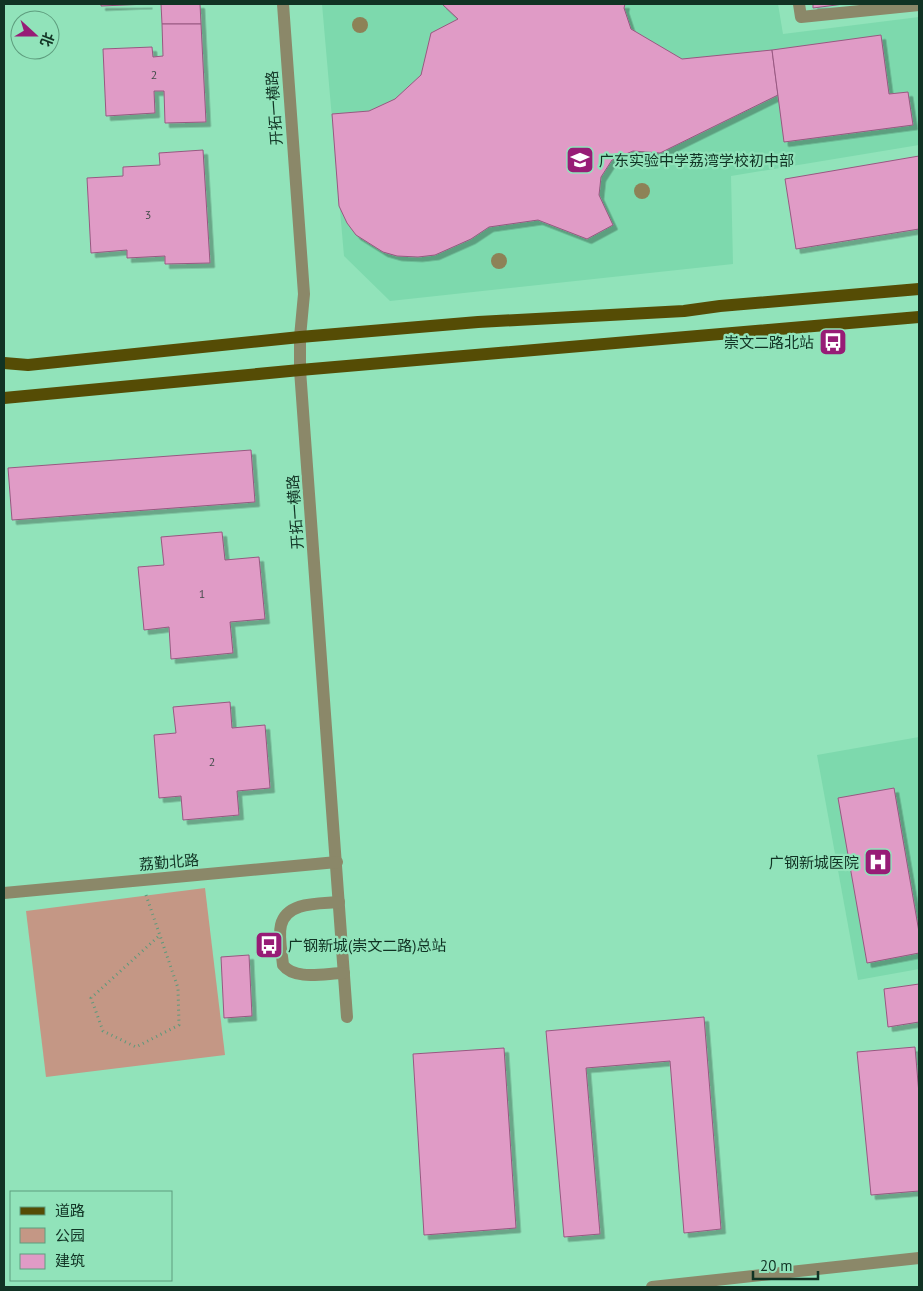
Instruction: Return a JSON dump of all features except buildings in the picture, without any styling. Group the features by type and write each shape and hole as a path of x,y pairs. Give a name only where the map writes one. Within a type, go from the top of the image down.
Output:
{"main road":[{"path":"4,363 28,365 300,337 478,322 684,312 720,306 919,289"},
{"path":"4,398 300,370 919,317"}],"street":[{"name":"开拓一横路","path":"283,4 304,294 300,337 300,370 347,1017"},
{"path":"799,4 801,17 919,5"},
{"name":"荔勤北路","path":"4,893 337,862"},
{"path":"339,902 299,906 290,911 280,927 283,965 286,969 293,973 303,974 344,973"},
{"path":"652,1287 919,1258"}],"path":[{"path":"141,881 160,935 178,988 179,1025 136,1047 103,1032 90,998 160,935"}],"shaded area":[{"name":"广东实验中学荔湾学校初中部","path":"322,4 778,4 783,34 919,17 919,145 731,176 733,264 390,301 344,256"},
{"name":"广钢新城医院","path":"919,737 919,969 858,980 817,755"}],"green space":[{"path":"205,888 225,1055 46,1077 26,911"}],"place":[{"name":"广东实验中学荔湾学校初中部","path":"580,160"},
{"name":"崇文二路北站","path":"833,342"},
{"name":"广钢新城医院","path":"878,862"},
{"name":"广钢新城(崇文二路)总站","path":"269,945"}]}
